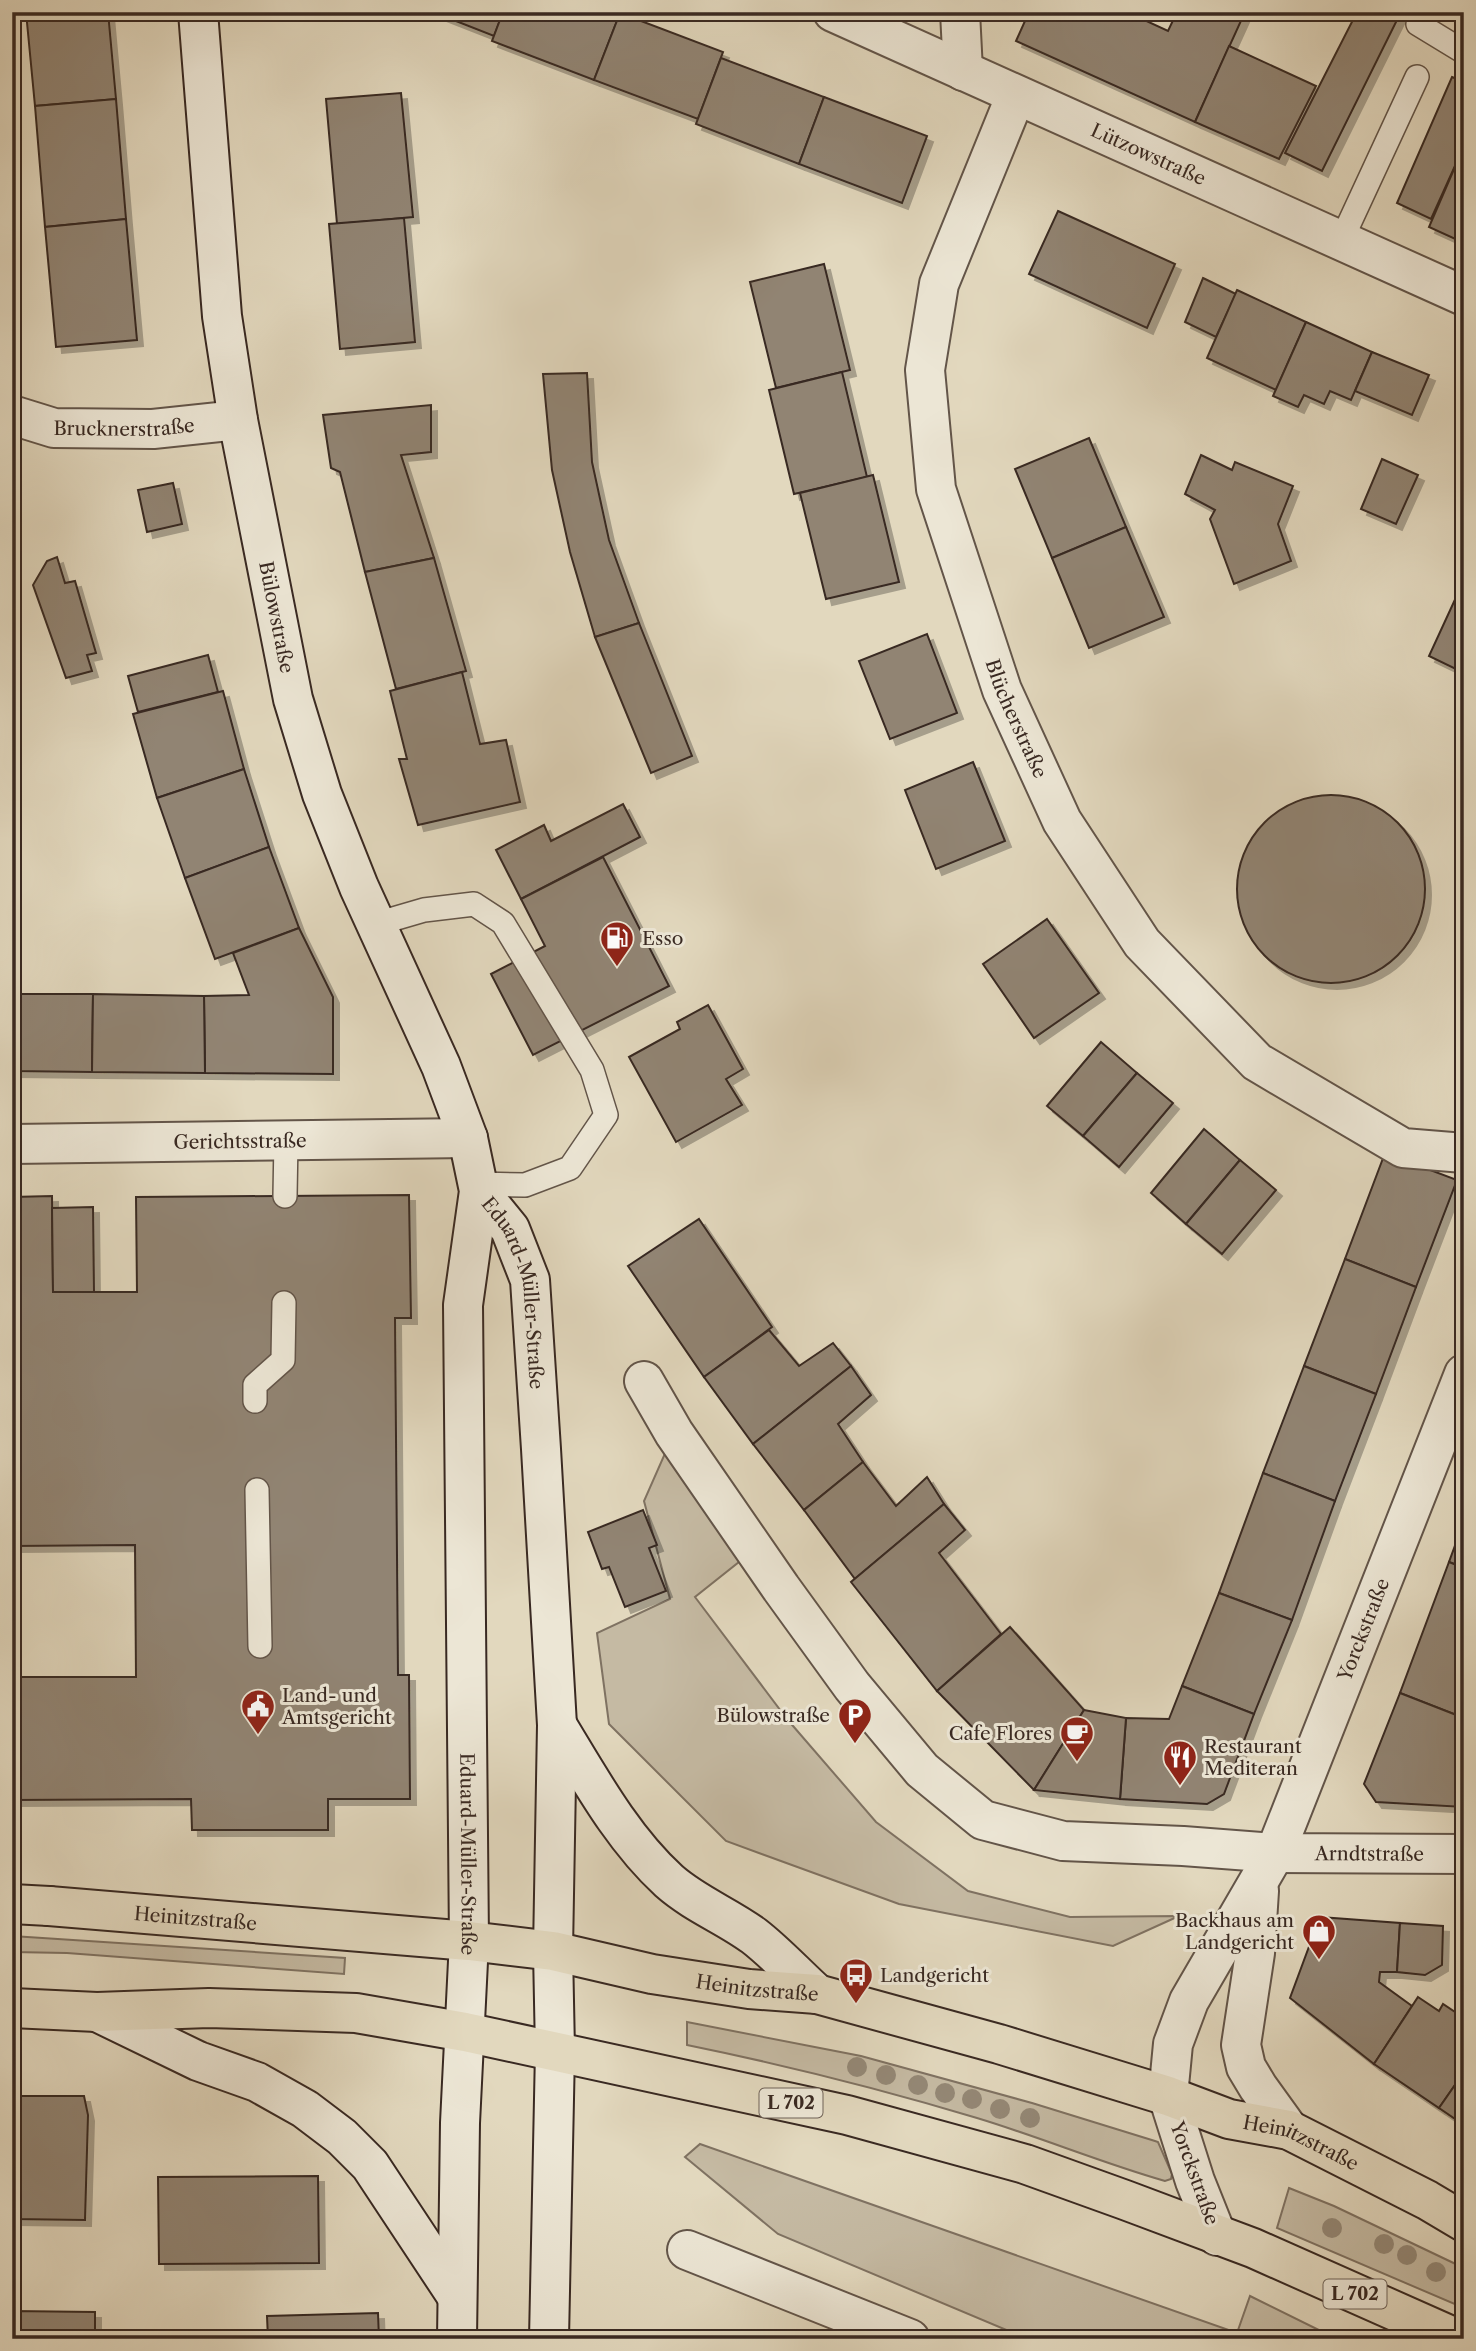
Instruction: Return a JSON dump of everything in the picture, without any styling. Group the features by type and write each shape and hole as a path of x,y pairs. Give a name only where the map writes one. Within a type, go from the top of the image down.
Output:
{"main road":[{"name":"Heinitzstraße","path":"31,1905 469,1941 553,1951 652,1974 749,1989 817,1994 999,2044 1168,2096 1229,2119 1289,2130 1427,2200 1464,2222"},
{"path":"12,2008 97,2012 209,2008 356,2013 465,2032"},
{"name":"L 702","path":"465,2032 847,2115 1025,2164 1252,2248 1458,2339"}],"street":[{"name":"Bülowstraße","path":"198,12 222,316 237,420 293,699 322,794 376,924 441,1066 468,1138 479,1188"},
{"name":"Lützowstraße","path":"833,12 1464,296"},
{"path":"960,12 963,71"},
{"name":"Blücherstraße","path":"1016,95 939,284 925,370 936,489 1002,690 1062,821 1142,943 1257,1062 1404,1148 1464,1153"},
{"name":"Brucknerstraße","path":"12,415 54,428 153,429 237,420"},
{"name":"Gerichtsstraße","path":"12,1144 468,1138"},
{"name":"Eduard-Müller-Straße","path":"479,1188 510,1230 530,1280 557,1725 553,1951 555,2051 549,2339"},
{"name":"Eduard-Müller-Straße","path":"457,2339 460,2123 469,1941 463,1305 479,1188"},
{"name":"Yorckstraße","path":"1217,2236 1200,2197 1168,2096 1173,2044 1189,2001 1267,1868 1464,1374"},
{"path":"644,1381 674,1433 852,1686 922,1770 983,1820 1063,1841 1183,1846 1267,1868"},
{"path":"557,1725 605,1801 648,1860 670,1882 697,1902 754,1936 817,1994"},
{"name":"Arndtstraße","path":"1267,1868 1464,1854"},
{"name":"Yorckstraße","path":"1267,1868 1241,2045 1246,2067 1289,2130"},
{"path":"97,2012 198,2061 257,2082 305,2109 342,2137 370,2165 456,2295"},
{"path":"687,2250 910,2339"}],"lane":[{"path":"1418,24 1464,52"},
{"path":"1341,241 1417,77"},
{"path":"376,924 424,910 474,904 503,923 592,1070 606,1115 570,1168 525,1185 479,1188"},
{"path":"285,1196 286,1140"},
{"path":"255,1401 255,1385 283,1360 284,1303"},
{"path":"257,1490 260,1646"}],"shaded area":[{"path":"674,1433 754,1550 695,1597 787,1719 876,1822 968,1891 1070,1917 1179,1916 1113,1946 899,1904 726,1841 609,1724 597,1633 670,1599 644,1501"},
{"path":"12,1936 345,1958 344,1974 67,1953 12,1952"},
{"path":"687,2022 861,2056 1032,2103 1155,2141 1158,2142 1172,2174 1171,2179 1165,2181 1141,2174 1001,2125 905,2097 797,2069 687,2045"},
{"path":"700,2144 1237,2333 1250,2296 1337,2339 1028,2339 778,2234 685,2157"},
{"path":"1289,2188 1334,2206 1464,2268 1464,2308 1277,2228"}],"building":[{"path":"26,12 108,12 116,99 35,106"},
{"path":"433,12 503,12 494,36"},
{"path":"503,12 620,13 594,80 492,41"},
{"path":"1029,12 1127,12 1168,31 1177,12 1245,12 1195,122 1016,41"},
{"path":"1357,12 1401,12 1322,171 1285,153"},
{"path":"1444,12 1464,12 1464,25"},
{"path":"620,13 723,52 698,119 594,80"},
{"path":"1229,46 1316,86 1279,159 1195,122"},
{"path":"721,58 824,97 799,164 696,124"},
{"path":"1452,77 1464,82 1464,146 1431,219 1397,203"},
{"path":"401,93 413,217 337,224 326,99"},
{"path":"824,97 927,136 902,203 799,164"},
{"path":"116,99 126,219 45,227 35,106"},
{"path":"1464,146 1464,243 1429,227"},
{"path":"1058,211 1175,264 1147,328 1029,274"},
{"path":"404,218 415,342 340,349 329,224"},
{"path":"126,219 137,340 56,347 45,227"},
{"path":"824,264 850,370 776,388 750,282"},
{"path":"1203,278 1236,294 1216,337 1185,322"},
{"path":"1237,290 1306,322 1276,390 1207,358"},
{"path":"1306,322 1372,352 1351,400 1330,391 1324,404 1304,395 1298,407 1273,396"},
{"path":"1372,352 1429,375 1412,415 1355,391"},
{"path":"842,372 867,477 794,494 769,390"},
{"path":"587,373 592,462 609,540 639,623 595,637 570,552 552,470 543,374"},
{"path":"431,405 431,452 401,455 434,558 365,572 340,472 331,468 323,415"},
{"path":"1089,438 1126,527 1052,558 1015,469"},
{"path":"1201,455 1232,470 1235,462 1293,486 1278,524 1291,561 1234,584 1210,519 1215,510 1185,494"},
{"path":"1382,459 1418,475 1396,524 1361,509"},
{"path":"873,475 899,582 826,599 800,493"},
{"path":"173,483 182,524 147,532 138,490"},
{"path":"1126,527 1164,617 1089,648 1052,558"},
{"path":"57,557 65,583 75,581 96,653 87,655 92,671 66,678 33,585 47,561"},
{"path":"434,558 466,671 396,689 365,572"},
{"path":"1464,580 1464,673 1429,656"},
{"path":"639,623 692,756 651,773 595,637"},
{"path":"927,634 957,713 890,739 859,661"},
{"path":"208,655 218,692 138,712 128,676"},
{"path":"462,672 480,744 506,740 520,802 418,825 399,759 407,759 390,691"},
{"path":"223,691 244,769 157,798 133,714"},
{"path":"973,762 1005,841 936,869 905,790"},
{"path":"244,769 269,847 185,878 157,798"},
{"path":"1331,795 1367,802 1398,822 1418,853 1425,889 1418,925 1398,956 1367,976 1331,983 1295,976 1264,956 1244,925 1237,889 1244,853 1264,822 1295,802"},
{"path":"623,804 640,837 521,899 496,850 544,825 551,841"},
{"path":"269,847 299,928 215,959 185,878"},
{"path":"603,857 669,986 533,1055 491,974 545,946 521,899"},
{"path":"1047,919 1099,993 1034,1038 983,964"},
{"path":"299,928 333,997 333,1074 205,1073 204,996 249,995 233,953"},
{"path":"12,994 93,994 92,1072 12,1071"},
{"path":"93,994 204,996 205,1073 92,1072"},
{"path":"708,1005 743,1069 726,1079 742,1105 676,1142 629,1057 680,1029 677,1022"},
{"path":"1101,1042 1137,1073 1083,1136 1047,1106"},
{"path":"1137,1073 1173,1103 1119,1167 1083,1136"},
{"path":"1204,1129 1240,1160 1186,1224 1151,1193"},
{"path":"1385,1153 1457,1180 1416,1287 1345,1259"},
{"path":"1240,1160 1276,1190 1222,1254 1186,1224"},
{"path":"409,1195 411,1318 395,1318 398,1675 409,1675 410,1799 328,1799 328,1830 192,1830 191,1799 12,1800 12,1677 136,1677 135,1545 12,1546 12,1197 52,1196 53,1292 137,1292 136,1197"},
{"path":"93,1207 94,1292 53,1292 52,1208"},
{"path":"699,1219 772,1327 704,1377 628,1266"},
{"path":"1345,1259 1416,1287 1376,1394 1304,1366"},
{"path":"769,1330 799,1366 833,1343 851,1366 753,1444 704,1377"},
{"path":"851,1366 871,1395 838,1424 863,1462 804,1510 753,1444"},
{"path":"1304,1366 1376,1394 1335,1501 1263,1473"},
{"path":"863,1462 896,1506 927,1477 944,1504 855,1579 804,1510"},
{"path":"1263,1473 1335,1501 1292,1620 1219,1593"},
{"path":"944,1504 965,1530 939,1553 1001,1634 937,1691 851,1582"},
{"path":"643,1510 657,1545 649,1548 666,1591 625,1607 609,1567 602,1569 588,1532"},
{"path":"1464,1521 1464,1568 1449,1562"},
{"path":"1449,1562 1464,1568 1464,1718 1400,1693"},
{"path":"1219,1593 1292,1620 1254,1714 1182,1686"},
{"path":"1010,1627 1084,1710 1034,1790 937,1691"},
{"path":"1182,1686 1254,1714 1224,1794 1207,1804 1120,1799 1126,1718 1169,1719"},
{"path":"1400,1693 1464,1718 1464,1807 1376,1802 1364,1784"},
{"path":"1084,1710 1126,1718 1120,1799 1034,1790"},
{"path":"1320,1917 1400,1923 1397,1972 1380,1972 1379,1982 1412,2006 1374,2064 1290,1998"},
{"path":"1400,1923 1443,1926 1442,1965 1425,1975 1397,1972"},
{"path":"1418,1997 1439,2011 1443,2004 1464,2018 1464,2072 1439,2108 1374,2064"},
{"path":"1464,2072 1464,2125 1439,2108"},
{"path":"12,2096 84,2096 88,2115 85,2220 12,2219"},
{"path":"318,2176 319,2263 159,2264 158,2177"},
{"path":"12,2311 95,2312 95,2339 12,2339"},
{"path":"378,2313 379,2339 268,2339 267,2316"}],"place":[{"name":"Esso","path":"617,968"},
{"name":"Land- und Amtsgericht","path":"258,1736"},
{"name":"Bülowstraße","path":"855,1745"},
{"name":"Cafe Flores","path":"1077,1763"},
{"name":"Restaurant Mediteran","path":"1180,1787"},
{"name":"Backhaus am Landgericht","path":"1319,1961"},
{"name":"Landgericht","path":"856,2005"}]}
